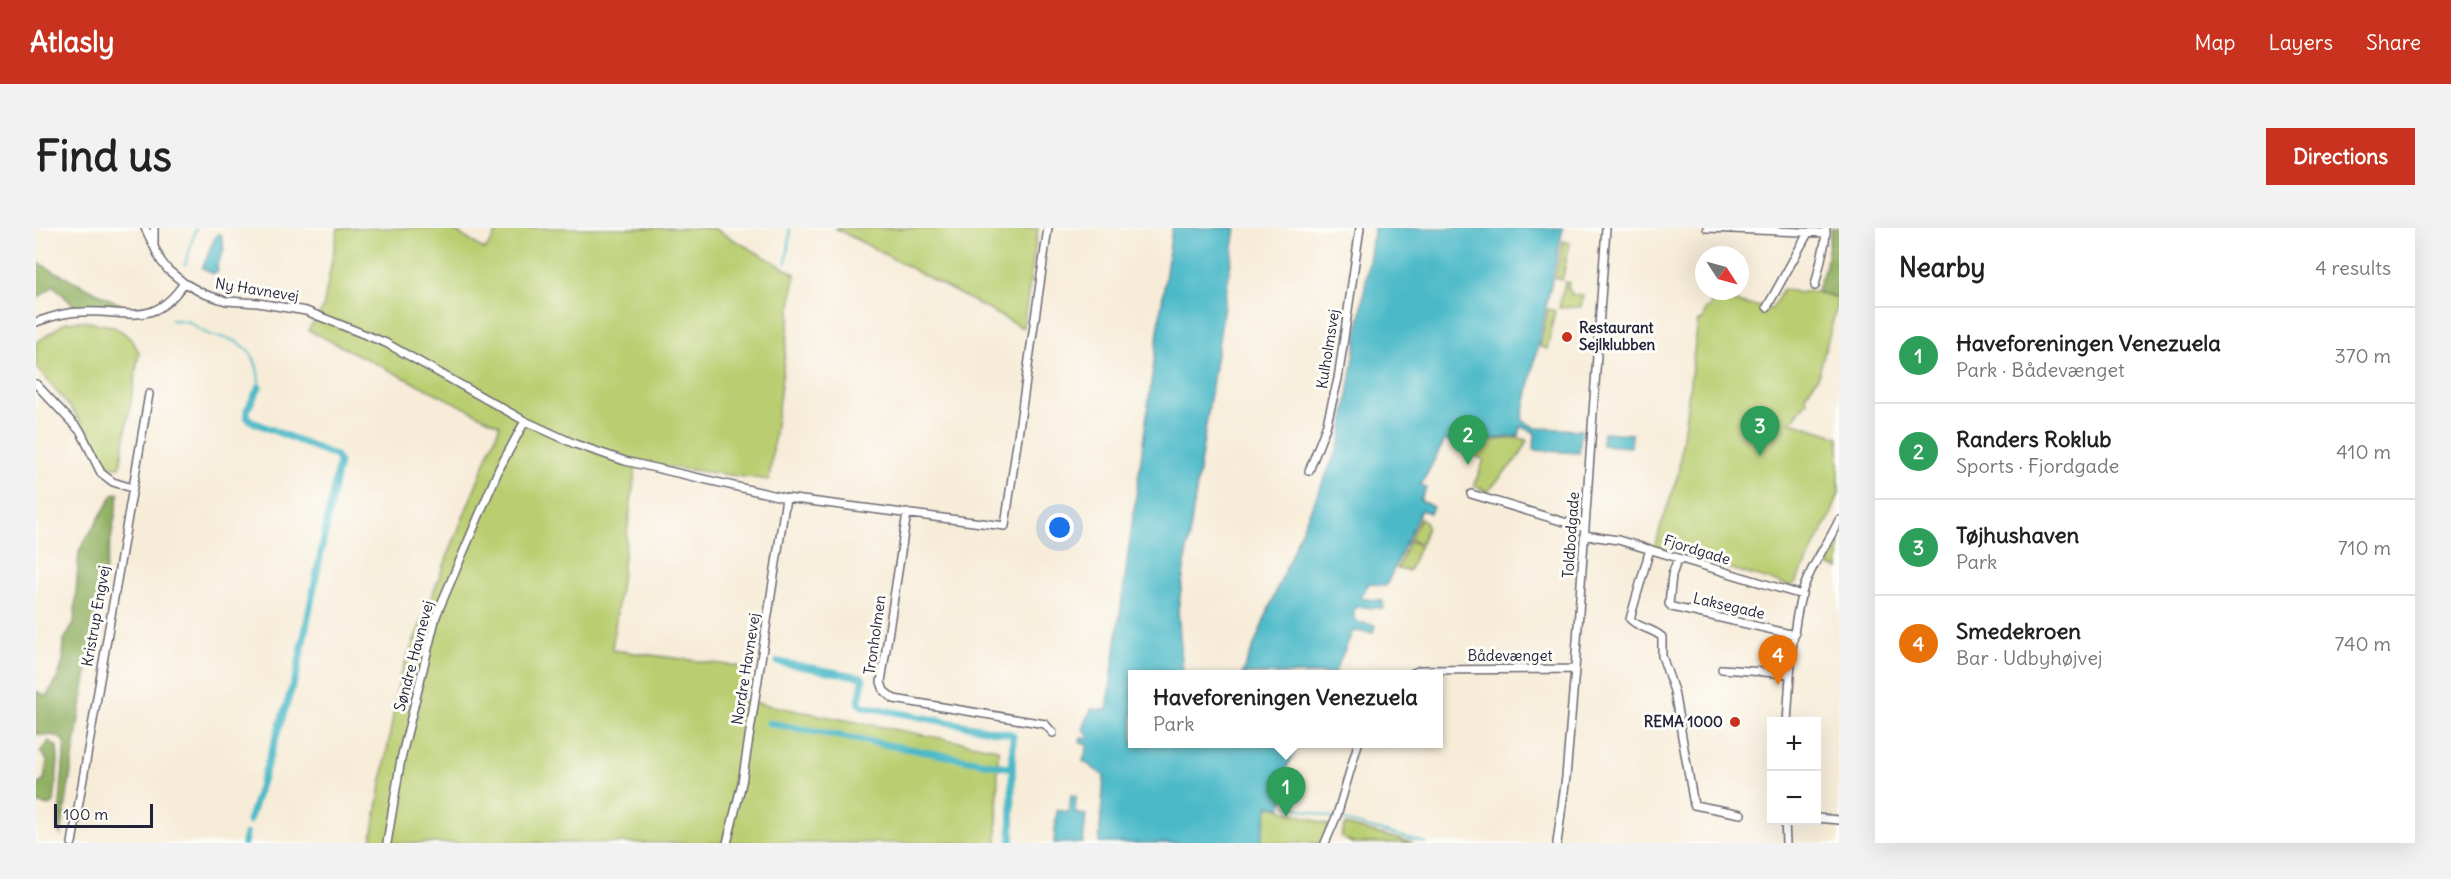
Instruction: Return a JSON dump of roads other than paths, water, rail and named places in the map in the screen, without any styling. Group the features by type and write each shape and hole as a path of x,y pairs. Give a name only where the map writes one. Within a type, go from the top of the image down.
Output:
{"street":[{"name":"Ny Havnevej","path":"145,228 168,270 184,283 204,294 226,301 258,303 306,311 386,343 525,420 575,444 625,461 786,498 1005,526 1048,228"},
{"path":"153,246 154,228"},
{"name":"Kulholmsvej","path":"1309,471 1326,427 1338,379 1360,228"},
{"name":"Toldbodgade","path":"1557,843 1566,777 1575,669 1606,228"},
{"path":"1707,228 1808,233 1826,231 1815,286"},
{"path":"1767,307 1808,233"},
{"path":"36,322 62,314 84,311 131,316 146,314 171,300 184,283"},
{"path":"36,384 81,432 101,473 113,482 132,488"},
{"name":"Kristrup Engvej","path":"72,843 149,394"},
{"name":"Søndre Havnevej","path":"387,843 401,759 436,616 499,469 525,420"},
{"name":"Fjordgade","path":"1471,494 1584,531 1802,595"},
{"name":"Nordre Havnevej","path":"727,843 743,771 786,498"},
{"name":"Tronholmen","path":"907,513 881,682 884,691 894,699 1045,724 1053,733"},
{"path":"1787,717 1790,674 1802,595 1812,567 1837,530 1839,520"},
{"path":"1650,549 1630,619 1633,623 1662,637 1662,656 1674,691 1694,805 1741,814"},
{"name":"Laksegade","path":"1678,558 1672,575 1669,604 1672,607 1795,635"},
{"name":"Bådevænget","path":"1420,670 1575,669"},
{"path":"1722,669 1790,674"},
{"path":"1325,843 1337,815 1357,748"},
{"path":"1821,819 1839,820"},
{"path":"1785,825 1786,843"}],"water":[{"path":"1172,228 1236,228 1178,610 1183,670 1128,670 1128,748 1297,748 1277,787 1287,791 1281,808 1269,805 1260,843 1099,843 1104,776 1083,761 1088,746 1080,742 1081,738 1090,738 1083,729 1091,709 1107,710"},
{"path":"1374,228 1563,228 1522,420 1536,428 1581,430 1579,453 1534,450 1535,433 1521,426 1519,436 1451,443 1445,440 1421,485 1426,488 1420,500 1433,507 1430,513 1421,510 1386,586 1369,583 1360,598 1383,601 1383,608 1356,607 1353,613 1357,622 1375,625 1373,633 1353,631 1336,670 1244,670 1341,441"},
{"path":"218,234 221,234 224,250 217,265 218,271 212,274 202,268"},
{"path":"1603,432 1632,434 1631,447 1602,445"},
{"path":"1071,795 1076,796 1075,813 1086,815 1083,843 1054,843 1057,810 1069,812"}],"waterway":[{"path":"185,265 196,228"},
{"path":"786,263 789,228"},
{"path":"171,320 187,322 209,334 242,345 255,362 259,387"},
{"path":"249,821 297,672 339,462 336,456 253,422 247,417 247,410 259,387"},
{"path":"778,662 861,677 863,679 859,702 862,706 1011,734 1013,736 1011,843"},
{"path":"769,723 1012,768"},
{"path":"1286,805 1426,843"},
{"path":"244,843 246,834"}],"place":[{"name":"Restaurant Sejlklubben","path":"1567,337"},
{"name":"Tøjhushaven","path":"1760,456"},
{"name":"Randers Roklub","path":"1468,465"},
{"name":"Smedekroen","path":"1778,685"},
{"name":"REMA 1000","path":"1735,722"},
{"name":"Haveforeningen Venezuela","path":"1286,817"}]}
